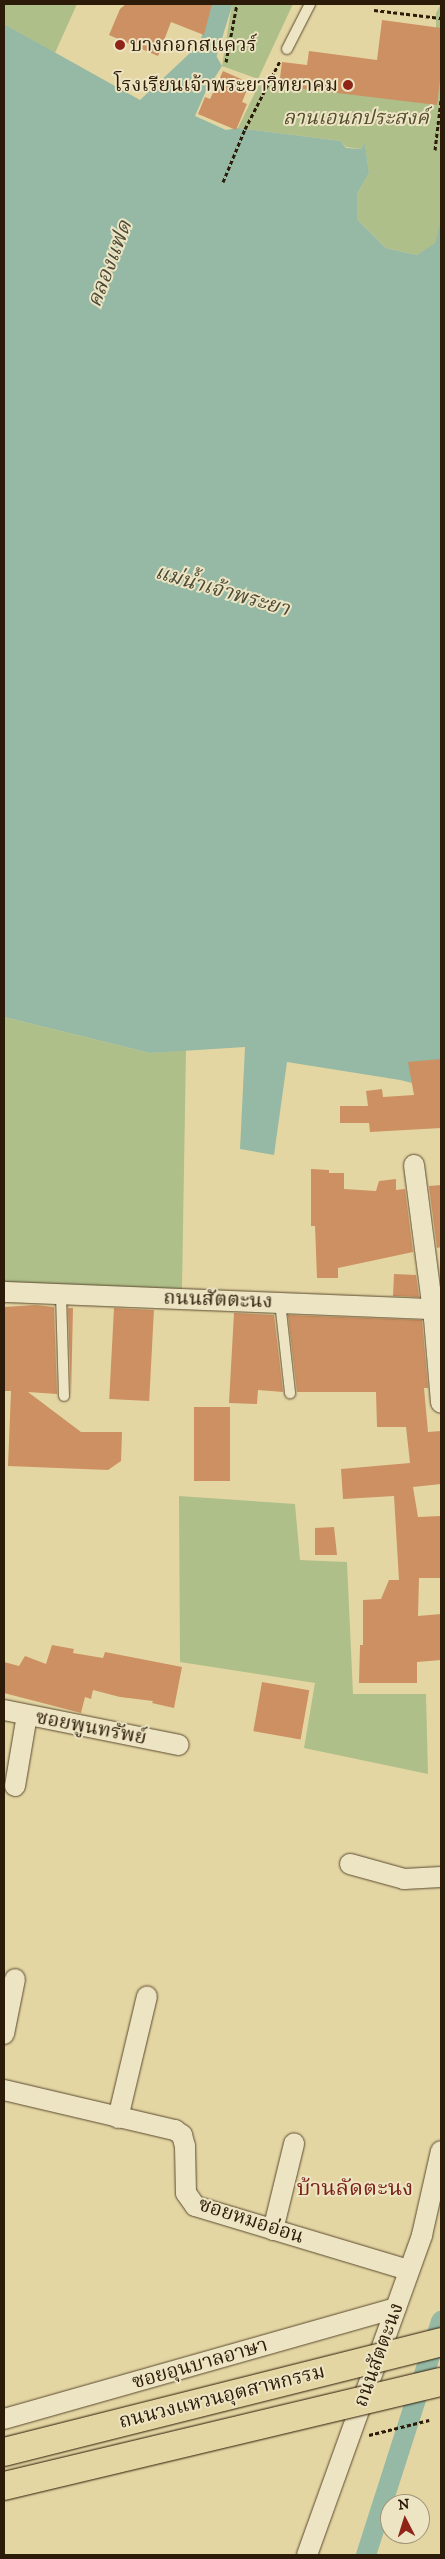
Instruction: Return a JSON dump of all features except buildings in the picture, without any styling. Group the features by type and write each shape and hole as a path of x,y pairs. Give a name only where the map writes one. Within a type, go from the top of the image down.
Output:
{"main road":[{"name":"ถนนวงแหวนอุตสาหกรรม","path":"4,2452 441,2342"},
{"name":"ถนนวงแหวนอุตสาหกรรม","path":"4,2486 441,2382"}],"street":[{"path":"414,1165 432,1309 441,1403"},
{"name":"ถนนสัตตะนง","path":"4,1292 432,1309"},
{"name":"ซอยพูนทรัพย์","path":"4,1710 179,1745"},
{"path":"15,1786 26,1715"},
{"path":"350,1864 404,1879 441,1877"},
{"path":"4,2034 15,1979"},
{"path":"118,2118 147,1996"},
{"name":"ซอยหมออ่อน","path":"4,2090 175,2130 182,2135 186,2146 186,2193 195,2206 409,2270"},
{"path":"273,2230 294,2144"},
{"name":"ถนนสัตตะนง","path":"306,2555 422,2235 441,2151"},
{"name":"ซอยอุนบาลอาษา","path":"4,2419 396,2308"}],"lane":[{"path":"287,48 310,4"},
{"path":"61,1295 64,1396"},
{"path":"280,1302 290,1393"}],"path":[{"path":"226,62 237,4"},
{"path":"374,10 441,18"},
{"path":"223,182 245,129 287,48"},
{"path":"435,150 441,100"},
{"path":"392,2429 429,2420"}],"green space":[{"path":"4,4 77,4 55,53 4,24"},
{"path":"232,4 293,4 258,79 222,66"},
{"name":"ลานเอนกประสงค์","path":"441,4 441,218 435,244 417,255 386,248 357,219 357,194 369,173 365,145 361,149 346,147 341,141 238,128 261,80 431,100 436,52 436,13"},
{"path":"4,1017 150,1053 186,1050 182,1289 4,1282"},
{"path":"179,1496 295,1504 300,1560 347,1562 353,1694 426,1694 428,1774 304,1748 315,1683 180,1662"}],"water":[{"name":"แม่น้ำเจ้าพระยา","path":"4,24 140,100 206,38 222,66 205,93 195,116 226,130 238,128 341,141 346,148 361,149 365,144 369,173 357,194 357,219 386,248 417,255 435,243 441,218 441,1090 400,1080 287,1062 274,1155 240,1149 245,1047 150,1053 4,1017"}],"waterway":[{"name":"คลองแฟด","path":"200,69 204,63 222,4"},
{"path":"366,2555 441,2321"}],"place":[{"name":"บางกอกสแควร์","path":"120,45"},
{"name":"โรงเรียนเจ้าพระยาวิทยาคม","path":"348,85"}],"district":[{"name":"บ้านลัดตะนง","path":"355,2189"}]}
